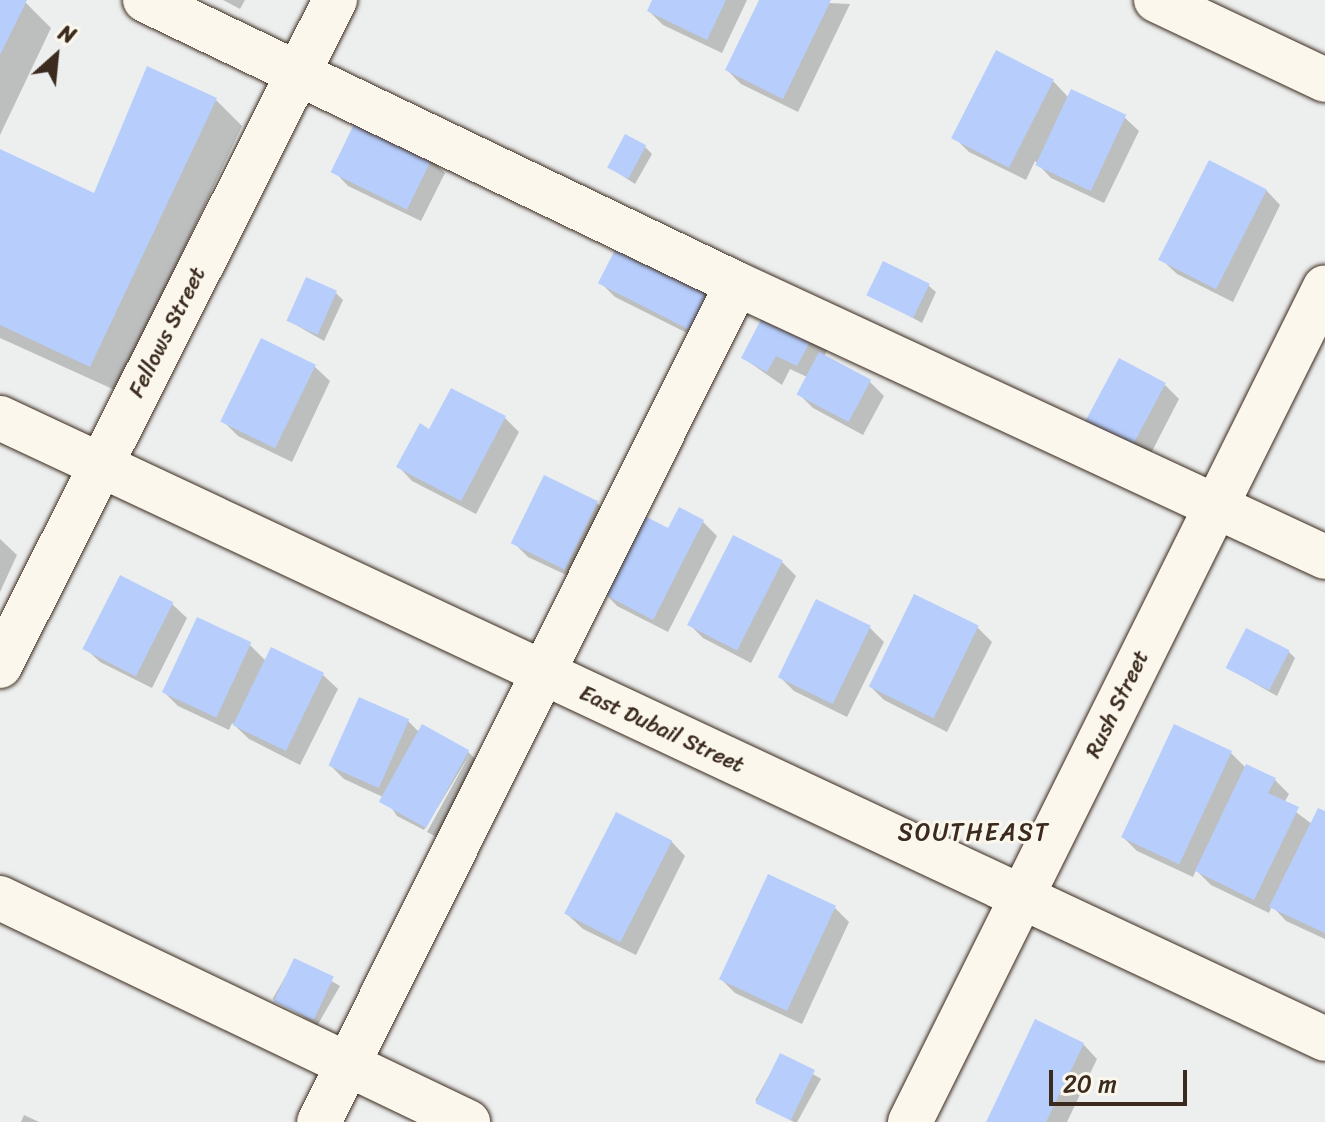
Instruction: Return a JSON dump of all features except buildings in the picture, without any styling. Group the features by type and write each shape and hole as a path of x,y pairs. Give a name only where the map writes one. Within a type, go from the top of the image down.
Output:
{"street":[{"path":"145,0 737,284 1325,557"},
{"name":"Fellows Street","path":"0,666 335,0"},
{"path":"1156,0 1325,80"},
{"path":"319,1122 737,284"},
{"name":"Rush Street","path":"910,1122 1325,287"},
{"name":"East Dubail Street","path":"0,418 1325,1039"},
{"path":"0,898 468,1122"}],"district":[{"name":"SOUTHEAST","path":"974,833"}]}
